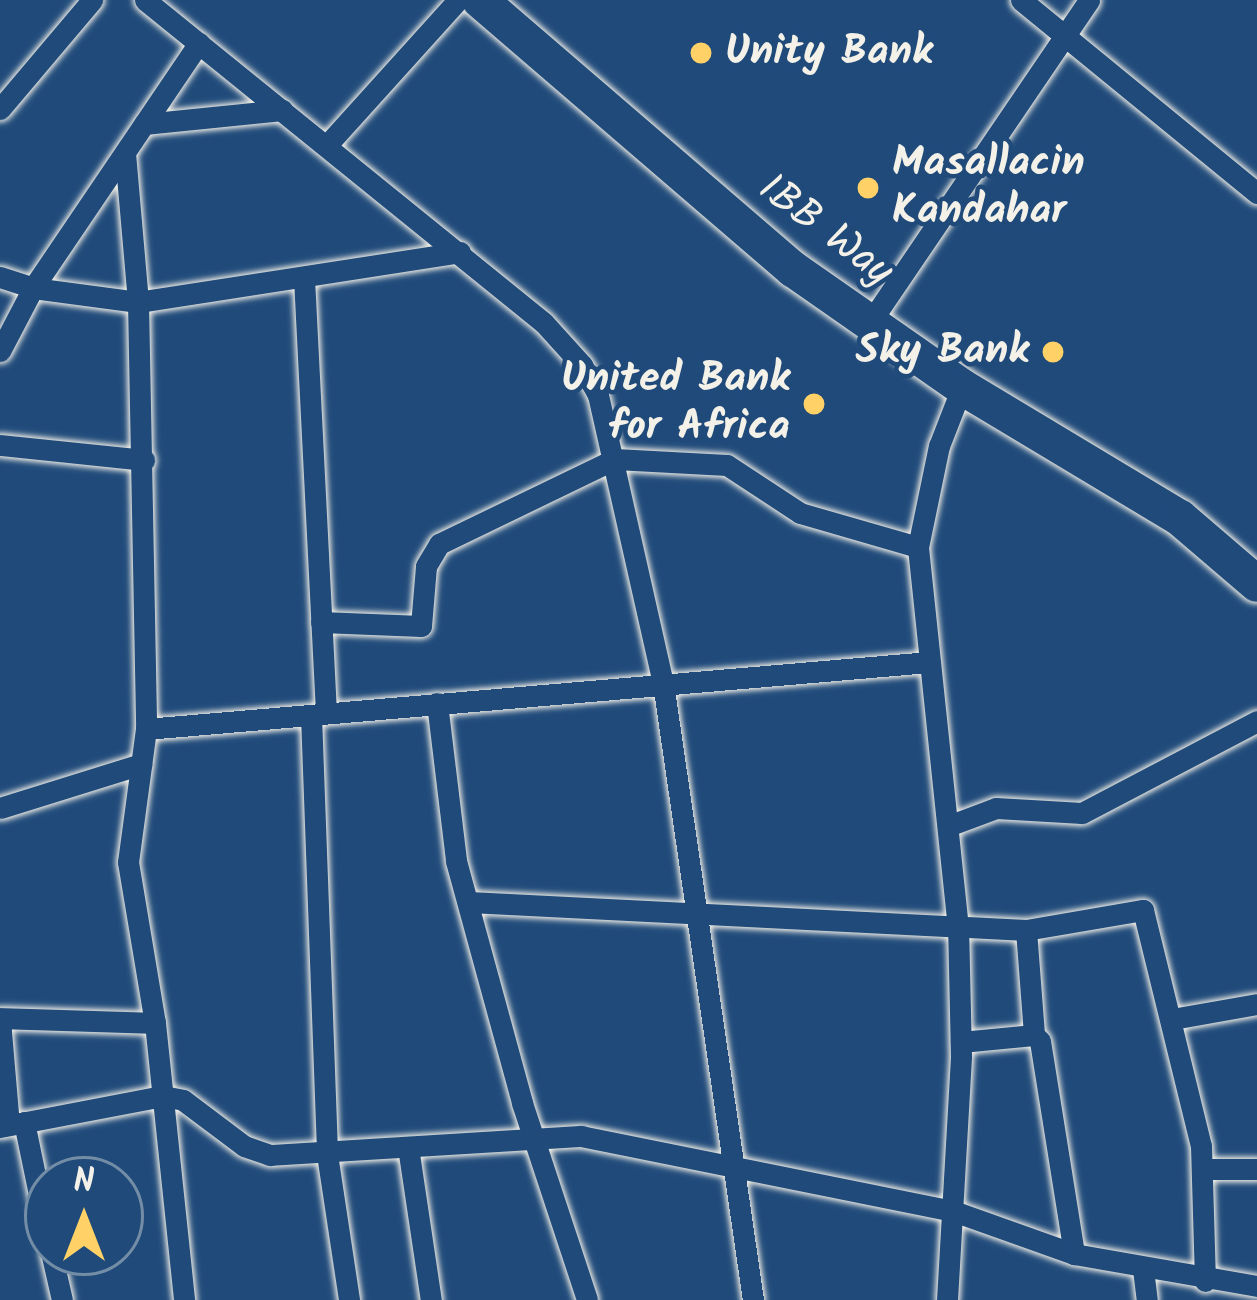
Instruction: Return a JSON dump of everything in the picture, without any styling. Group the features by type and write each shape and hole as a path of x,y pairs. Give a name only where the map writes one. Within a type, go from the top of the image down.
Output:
{"highway":[{"name":"IBB Way","path":"480,0 793,269 962,387 1180,518 1257,584"}],"street":[{"path":"0,109 92,0"},
{"path":"145,0 544,323 582,365 598,395 663,683 753,1300"},
{"path":"327,145 458,0"},
{"path":"1021,0 1254,183"},
{"path":"871,321 1089,0"},
{"path":"0,351 33,288 199,43"},
{"path":"144,124 282,110"},
{"path":"124,152 138,302 146,729 128,880 155,1023 184,1300"},
{"path":"0,277 33,288 138,302 460,252"},
{"path":"304,278 321,622 318,714 327,1154 349,1300"},
{"path":"947,1300 961,1042 958,928 918,548 939,446 962,387"},
{"path":"0,445 144,460"},
{"path":"321,622 421,626 426,566 439,544 615,459 727,464 800,514 918,548"},
{"path":"146,729 929,662"},
{"path":"437,704 456,861 533,1136 587,1300"},
{"path":"948,826 995,808 1082,813 1257,721"},
{"path":"0,808 141,764"},
{"path":"469,902 1026,930 1143,910 1172,1019 1202,1169 1205,1281"},
{"path":"1026,930 1034,1035 1040,1041 1074,1254"},
{"path":"1172,1019 1257,1004"},
{"path":"24,1165 11,1125 0,1019 155,1023"},
{"path":"961,1042 1034,1035"},
{"path":"11,1125 163,1096 183,1100 244,1146 270,1155 581,1136 953,1211 1074,1254 1205,1281 1257,1286"},
{"path":"408,1147 431,1300"},
{"path":"1202,1169 1257,1169"},
{"path":"1143,1269 1147,1300"}],"place":[{"name":"Unity Bank","path":"701,53"},
{"name":"Masallacin Kandahar","path":"868,188"},
{"name":"Sky Bank","path":"1053,352"},
{"name":"United Bank for Africa","path":"814,404"}]}
